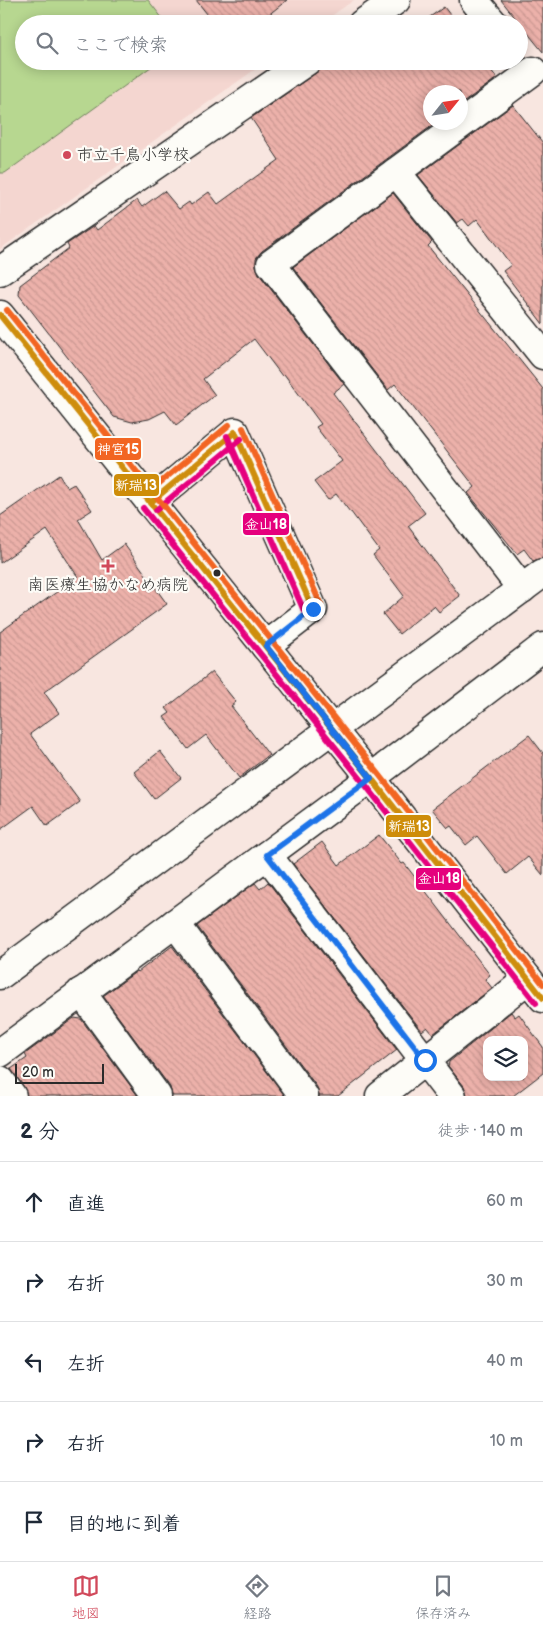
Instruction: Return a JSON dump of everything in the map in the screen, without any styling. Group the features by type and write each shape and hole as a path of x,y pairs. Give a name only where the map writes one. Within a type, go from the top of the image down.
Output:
{"street":[{"path":"375,15 396,0"},
{"path":"474,0 486,15"},
{"path":"0,271 294,70"},
{"path":"0,976 532,581 271,264 532,70"},
{"path":"396,172 543,355"},
{"path":"0,315 371,778 535,988 425,1060 380,1096"},
{"path":"150,503 235,432 313,609 266,646"},
{"path":"0,1053 371,778 543,647"},
{"path":"267,855 452,1096"},
{"path":"174,923 304,1096"},
{"path":"81,992 157,1096"},
{"path":"0,1080 12,1096"}],"shaded area":[{"name":"市立千鳥小学校","path":"0,0 354,0 333,15 15,15 15,70 254,70 0,249"}],"green space":[{"path":"0,0 148,0 160,15 15,15 15,70 147,70 5,173 0,173"}],"building":[{"path":"196,0 287,0 268,15 208,15"},
{"path":"501,0 543,0 543,52 528,34 528,15 513,15"},
{"path":"444,7 450,15 433,15"},
{"path":"320,70 491,70 497,78 468,99 468,85 423,85 423,130 426,130 262,251 256,258 259,274 344,384 333,393 425,513 408,526 460,596 439,612 434,606 399,634 383,614 404,596 373,555 379,550 336,494 328,500 314,482 342,461 316,427 321,424 284,374 282,376 254,339 203,379 215,395 176,425 165,411 149,419 132,422 114,417 19,295 20,285 69,248 67,244 94,226 97,230 137,200 142,207 164,191 179,209 189,202 191,205 209,192 218,204 279,160 251,118"},
{"path":"513,105 543,143 543,324 503,271 511,265 477,219 469,226 463,219 457,223 418,175"},
{"path":"393,193 432,242 428,246 543,389 543,558 533,561 524,549 517,554 468,493 475,487 395,384 388,390 293,267"},
{"path":"59,475 67,488 74,484 92,510 78,519 102,560 124,544 167,604 44,692 59,713 30,734 80,802 47,826 33,806 0,830 0,632 78,577 47,530 0,563 0,516"},
{"path":"212,672 236,702 231,706 269,755 239,778 206,735 188,749 164,717 170,713 166,708"},
{"path":"529,735 543,753 543,875 528,857 507,874 477,836 466,845 451,826 448,828 432,809"},
{"path":"160,751 181,778 154,799 134,772"},
{"path":"379,835 402,864 404,863 490,975 485,979 492,988 433,1034 427,1027 422,1031 293,864 322,842 339,865"},
{"path":"268,882 397,1050 338,1096 319,1096 317,1087 197,926 255,883 260,889"},
{"path":"172,946 285,1096 172,1096 170,1087 103,996"},
{"path":"511,1012 515,1017 519,1014 543,1047 543,1073 513,1096 467,1096 464,1086 448,1066 449,1062"},
{"path":"74,1018 81,1019 138,1096 27,1096 24,1087 11,1069 27,1058 25,1054"}],"transit line":[{"name":"神宮15","path":"7,310 378,773 543,984"},
{"name":"新瑞13","path":"0,315 371,778 543,998"},
{"name":"神宮15","path":"144,496 229,425"},
{"name":"神宮15","path":"243,428 321,605"},
{"name":"新瑞13","path":"235,432 313,609"},
{"name":"新瑞13","path":"150,503 235,432"},
{"name":"金山18","path":"227,436 305,613"},
{"name":"金山18","path":"156,510 241,439"},
{"name":"金山18","path":"143,508 364,783 536,1003"}],"place":[{"name":"市立千鳥小学校","path":"67,155"},
{"name":"南医療生協かなめ病院","path":"108,566"}],"route":[{"path":"313,609 266,646 371,778 267,855 425,1060"}]}
